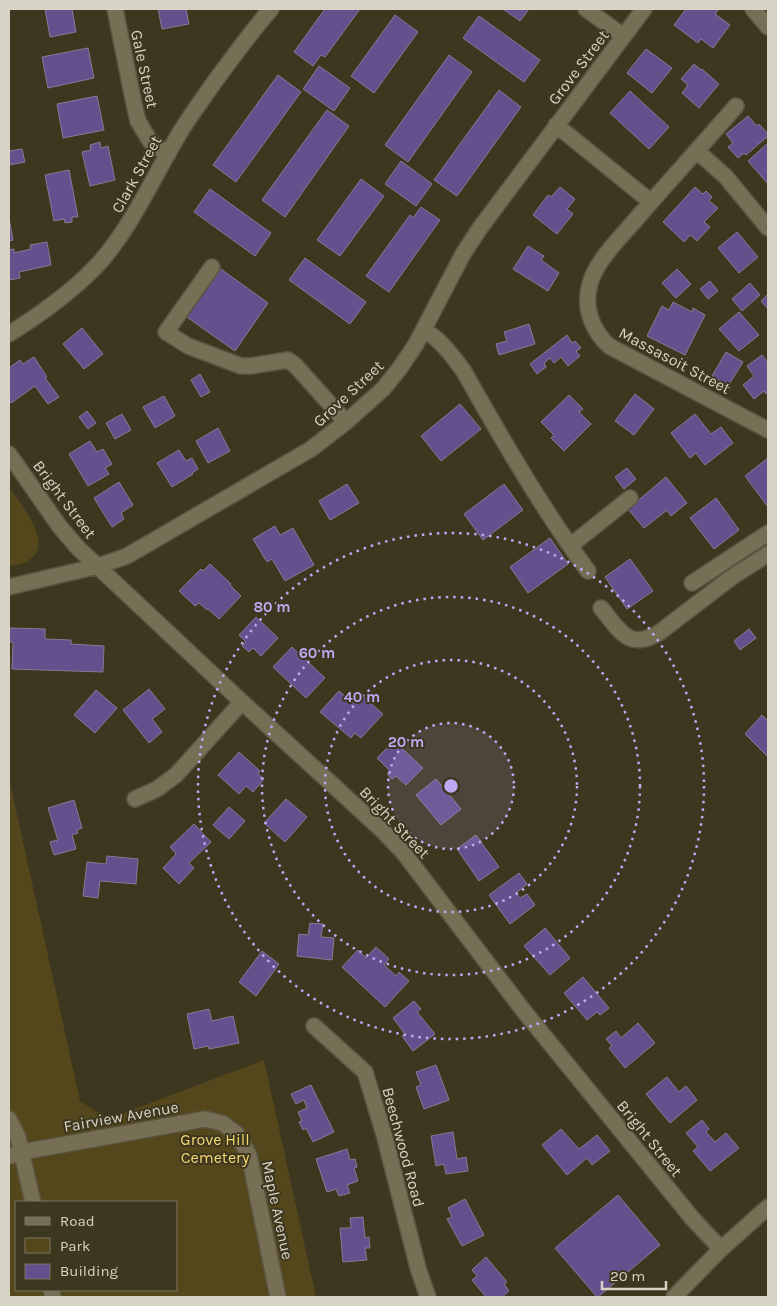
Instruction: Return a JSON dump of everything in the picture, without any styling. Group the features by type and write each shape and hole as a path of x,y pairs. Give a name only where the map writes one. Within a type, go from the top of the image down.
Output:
{"street":[{"name":"Gale Street","path":"115,9 138,121 150,141 168,154"},
{"name":"Clark Street","path":"9,334 52,304 101,261 128,225 182,128 249,35 271,9"},
{"path":"586,9 623,36"},
{"name":"Grove Street","path":"9,587 98,566 118,560 136,551 298,458 324,440 374,398 392,379 408,357 480,228 644,9"},
{"path":"754,9 768,26"},
{"name":"Massasoit Street","path":"736,106 651,202 599,265 588,288 588,306 595,329 604,341 615,350 768,430"},
{"path":"556,125 651,202"},
{"path":"697,151 720,171 768,228"},
{"path":"212,267 166,332 188,346 241,366 284,360 292,362 346,422"},
{"path":"424,330 445,346 463,370 521,471 588,571"},
{"name":"Bright Street","path":"9,454 66,535 242,702 382,830 403,852 523,1010 692,1218 721,1249"},
{"path":"570,546 630,498"},
{"path":"692,583 768,533"},
{"path":"601,608 628,638 634,640 646,639 660,632 732,577 768,554"},
{"path":"135,799 157,789 176,775 242,702"},
{"name":"Beechwood Road","path":"314,1026 365,1072 385,1138 420,1275 428,1297"},
{"path":"9,1119 18,1137 15,1154 32,1201"},
{"name":"Fairview Avenue","path":"15,1154 205,1119 222,1123 236,1132"},
{"name":"Maple Avenue","path":"236,1132 249,1155 278,1297"},
{"path":"674,1297 721,1249 768,1207"}],"green space":[{"path":"9,487 33,524 38,545 36,554 28,561 9,566"},
{"name":"Grove Hill Cemetery","path":"9,778 80,1101 108,1119 264,1060 316,1297 9,1297"}],"building":[{"path":"45,9 72,9 76,32 50,37"},
{"path":"158,9 186,9 189,24 162,29"},
{"path":"325,9 360,9 325,57 321,55 313,66 294,52"},
{"path":"503,9 529,9 520,21"},
{"path":"686,9 719,9 715,14 730,25 713,48 701,39 698,43 674,25"},
{"path":"395,15 418,32 374,93 351,76"},
{"path":"479,16 540,60 524,82 463,38"},
{"path":"88,48 94,78 48,88 42,57"},
{"path":"646,49 672,68 652,93 627,73"},
{"path":"449,55 472,72 408,162 385,145"},
{"path":"694,64 719,84 699,108 682,93 688,85 681,79"},
{"path":"319,66 350,88 334,111 303,89"},
{"path":"278,75 301,92 236,182 213,165"},
{"path":"499,90 521,107 457,196 434,180"},
{"path":"630,91 669,127 649,149 610,113"},
{"path":"97,96 104,130 63,138 57,104"},
{"path":"327,110 349,126 285,217 262,200"},
{"path":"748,116 757,126 759,124 768,136 746,155 744,153 738,158 728,147 733,143 726,134"},
{"path":"100,142 101,148 108,146 115,180 90,186 82,152 91,150 90,145"},
{"path":"768,143 768,184 748,161"},
{"path":"22,149 25,162 9,165 9,151"},
{"path":"401,161 432,184 416,206 385,184"},
{"path":"69,170 78,217 72,217 72,222 65,223 64,219 54,221 45,175"},
{"path":"361,179 384,196 340,256 317,240"},
{"path":"560,187 575,199 567,209 573,214 557,234 533,215 548,195 551,197"},
{"path":"695,187 703,194 706,191 712,197 709,201 718,208 704,222 710,227 697,241 690,235 684,242 663,222"},
{"path":"210,189 271,233 255,256 194,212"},
{"path":"421,207 440,220 389,292 366,276 410,215 413,218"},
{"path":"9,218 13,240 9,241"},
{"path":"737,232 758,257 739,273 718,248"},
{"path":"47,242 51,265 19,272 20,278 9,280 9,250 14,249 14,253 31,249 30,245"},
{"path":"528,246 544,256 541,260 559,273 548,291 513,269"},
{"path":"305,258 366,302 350,324 289,280"},
{"path":"218,267 268,303 235,351 184,315"},
{"path":"677,269 691,284 676,298 662,283"},
{"path":"710,281 718,291 708,299 700,289"},
{"path":"750,283 760,295 742,311 732,299"},
{"path":"768,294 768,309 761,301"},
{"path":"673,302 692,312 693,308 705,315 685,355 647,336 662,306 669,310"},
{"path":"739,312 759,335 739,351 719,329"},
{"path":"529,324 535,344 499,355 496,344 507,341 504,332"},
{"path":"82,328 103,354 84,369 63,344"},
{"path":"567,335 572,343 575,341 581,348 576,351 580,356 568,366 561,357 554,363 550,358 544,363 546,367 537,374 530,364"},
{"path":"726,352 743,362 728,386 712,376"},
{"path":"762,355 768,363 768,392 766,394 764,391 754,399 743,385 754,376 747,366"},
{"path":"34,357 47,377 45,378 59,397 48,404 35,386 11,403 9,400 9,368 20,360 23,364"},
{"path":"200,374 210,392 201,397 191,380"},
{"path":"635,394 654,409 634,435 615,421"},
{"path":"569,395 583,409 579,412 591,424 564,451 551,438 554,435 541,422"},
{"path":"164,396 175,416 155,428 143,407"},
{"path":"460,404 481,429 441,461 421,436"},
{"path":"87,411 96,423 88,429 79,417"},
{"path":"122,414 131,430 115,439 106,423"},
{"path":"695,414 711,434 721,427 733,443 705,465 696,453 690,458 671,433"},
{"path":"218,428 230,451 208,463 196,441"},
{"path":"90,441 97,452 103,449 112,464 105,468 109,474 88,486 69,454"},
{"path":"179,450 186,461 192,458 198,469 172,487 157,463"},
{"path":"768,458 768,507 745,476"},
{"path":"627,468 636,479 624,489 615,477"},
{"path":"666,477 687,503 671,516 667,510 644,528 628,509"},
{"path":"119,482 133,505 121,513 124,519 112,527 94,498"},
{"path":"347,484 359,503 330,520 319,501"},
{"path":"504,484 523,510 483,540 464,514"},
{"path":"716,498 739,530 714,549 690,518"},
{"path":"275,526 280,535 293,528 314,565 285,581 272,559 267,562 253,539"},
{"path":"550,538 568,564 528,593 510,567"},
{"path":"630,559 653,591 627,609 605,577"},
{"path":"210,564 241,596 219,619 199,603 195,606 179,591 201,569 203,571"},
{"path":"256,617 278,638 261,656 253,648 249,652 242,646 246,642 239,635"},
{"path":"10,628 45,629 45,639 71,640 71,644 104,646 103,672 12,669 13,642 9,642"},
{"path":"749,629 756,638 740,650 734,641"},
{"path":"292,647 325,678 306,698 273,667"},
{"path":"149,689 165,709 152,719 162,732 149,743 123,710"},
{"path":"96,690 117,708 95,733 74,715"},
{"path":"339,691 353,703 360,694 383,714 361,738 355,733 351,738 320,712"},
{"path":"762,715 768,721 768,757 745,734"},
{"path":"394,741 423,768 406,785 396,776 392,779 387,774 390,771 377,758"},
{"path":"239,752 260,771 258,774 264,779 253,792 246,786 239,794 218,775"},
{"path":"436,779 461,809 441,825 416,795"},
{"path":"286,799 307,817 285,842 264,823"},
{"path":"74,800 82,828 77,830 78,833 72,835 76,849 54,855 50,842 58,840 48,808"},
{"path":"229,807 245,821 229,839 213,825"},
{"path":"194,824 211,842 189,863 194,868 179,884 163,868 176,854 170,847"},
{"path":"476,835 499,867 479,881 457,849"},
{"path":"107,856 138,859 136,884 100,881 98,898 83,896 87,862 106,864"},
{"path":"519,873 527,884 516,893 520,898 527,894 535,905 510,924 489,895"},
{"path":"310,923 323,924 321,937 334,938 332,960 297,956 299,934 308,935"},
{"path":"545,928 570,958 550,975 524,946"},
{"path":"376,947 389,959 384,965 396,976 399,972 409,981 385,1007 342,967 358,950 366,958"},
{"path":"262,951 279,964 256,996 239,982"},
{"path":"583,977 609,1008 600,1015 597,1012 587,1020 564,993"},
{"path":"414,1001 421,1009 417,1012 435,1034 413,1051 402,1036 405,1034 393,1018"},
{"path":"209,1009 212,1021 233,1016 239,1043 209,1049 208,1046 194,1049 187,1014"},
{"path":"638,1023 655,1043 625,1068 609,1048 612,1046 606,1039 616,1031 621,1038"},
{"path":"436,1065 449,1100 424,1109 416,1087 421,1085 416,1072"},
{"path":"667,1077 679,1092 686,1086 697,1100 670,1123 646,1094"},
{"path":"311,1085 334,1132 313,1142 306,1128 303,1130 299,1122 302,1121 298,1112 307,1108 304,1100 296,1104 291,1094"},
{"path":"702,1120 709,1129 706,1132 715,1142 726,1133 739,1148 710,1171 693,1151 698,1147 686,1133"},
{"path":"561,1129 579,1149 597,1135 610,1151 592,1165 587,1158 567,1175 542,1145"},
{"path":"453,1132 457,1159 466,1157 468,1171 446,1174 444,1164 436,1166 431,1136"},
{"path":"347,1149 350,1160 355,1159 357,1167 354,1168 358,1181 347,1185 350,1193 339,1196 336,1189 327,1192 316,1159"},
{"path":"618,1195 660,1245 597,1297 555,1248"},
{"path":"465,1199 484,1235 462,1246 447,1219 452,1217 448,1208"},
{"path":"363,1217 365,1238 369,1237 370,1248 365,1248 367,1260 343,1262 340,1228 351,1228 350,1218"},
{"path":"486,1257 507,1282 504,1284 509,1291 502,1297 486,1297 472,1280 477,1276 472,1270"}]}
